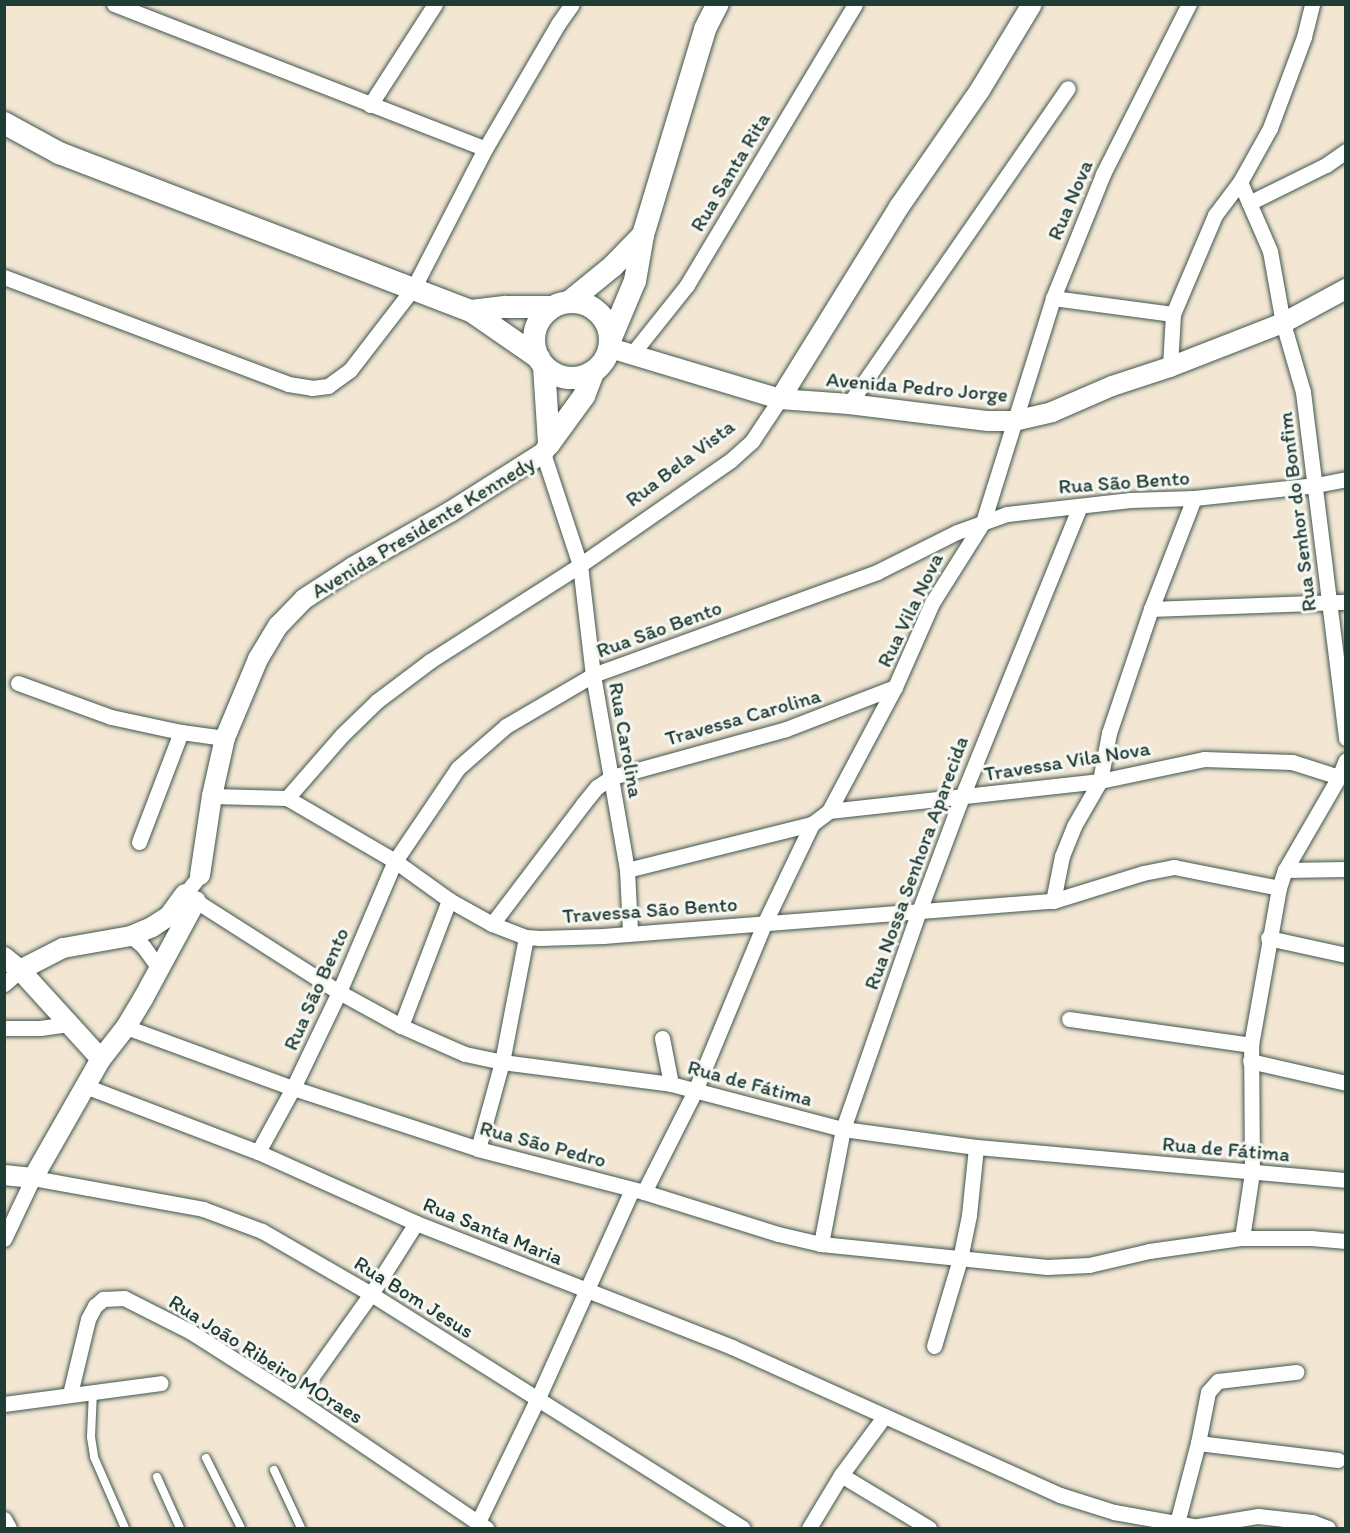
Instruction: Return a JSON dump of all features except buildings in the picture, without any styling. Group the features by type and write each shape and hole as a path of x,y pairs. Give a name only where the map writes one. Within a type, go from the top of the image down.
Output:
{"main road":[{"name":"Avenida Presidente Kennedy","path":"546,449 584,396 593,372 601,366 635,281 643,236 705,29 718,4"},
{"path":"4,123 59,153 414,287 471,311 559,375 576,378 593,372"},
{"name":"Avenida Presidente Kennedy","path":"546,449 542,362 534,340 538,321 613,266 643,236"},
{"path":"471,311 584,303 597,311 607,323 610,343"}],"street":[{"path":"114,4 485,149"},
{"path":"4,278 288,384 312,388 328,386 350,370 414,287 485,149 572,4"},
{"name":"Rua Santa Rita","path":"632,354 687,285 855,4"},
{"name":"Rua Nova","path":"1014,421 1053,298 1103,174 1189,4"},
{"path":"1170,367 1173,314 1215,215 1240,182 1270,128 1304,37 1312,4"},
{"path":"370,105 430,6"},
{"name":"Rua Bela Vista","path":"287,798 342,735 377,701 430,662 580,565 731,460 752,441 899,207 980,90 1026,7"},
{"path":"849,404 1068,88"},
{"path":"1249,203 1326,165 1346,151"},
{"name":"Rua Senhor do Bonfim","path":"1240,182 1270,251 1283,323 1303,392 1346,738"},
{"name":"Avenida Pedro Jorge","path":"610,343 632,354 780,399 849,404 988,421 1014,421 1052,412 1112,386 1170,367 1283,323 1346,289"},
{"path":"1053,298 1173,314"},
{"name":"Rua Vila Nova","path":"829,812 895,687 932,603 983,522 1014,421"},
{"name":"Rua Carolina","path":"546,449 580,565 593,675 627,870 630,932"},
{"name":"Avenida Presidente Kennedy","path":"190,898 200,875 212,796 225,738 258,659 278,626 304,599 353,567 450,512 546,449"},
{"name":"Rua São Bento","path":"258,1152 293,1088 339,992 394,861 458,768 483,743 506,726 593,675 878,572 983,522 1007,514 1130,500 1194,498 1316,485 1346,479"},
{"path":"1053,901 1062,856 1074,826 1100,781 1109,733 1151,609 1194,498"},
{"name":"Rua Nossa Senhora Aparecida","path":"821,1244 843,1130 918,911 1080,506"},
{"path":"1151,609 1329,605 1346,602"},
{"path":"18,683 111,717 181,732 225,738"},
{"name":"Travessa Carolina","path":"492,924 583,804 597,787 612,777 786,729 895,687"},
{"path":"140,843 181,732"},
{"name":"Travessa Vila Nova","path":"627,870 812,824 829,812 961,799 1100,781 1204,759 1292,762 1340,777"},
{"path":"1242,1238 1252,1173 1250,1053 1268,938 1285,870 1340,777 1346,760"},
{"path":"212,796 287,798"},
{"name":"Travessa São Bento","path":"287,798 394,861 449,900 492,924 526,937 604,936 630,932 1053,901 1143,873 1174,867 1279,888"},
{"path":"482,1526 588,1291 638,1191 695,1091 765,922 812,824"},
{"path":"1285,870 1346,869"},
{"path":"12,964 63,948 131,936 169,916 190,898"},
{"path":"4,1239 33,1178 85,1086 101,1059 126,1027 159,968 190,898"},
{"name":"Rua de Fátima","path":"190,898 339,992 401,1026 465,1053 502,1062 671,1084 843,1130 976,1147 1346,1180"},
{"path":"401,1026 449,900"},
{"path":"131,936 143,946 159,968"},
{"path":"478,1149 502,1062 526,937"},
{"path":"1268,938 1346,955"},
{"path":"4,984 12,964"},
{"path":"12,964 101,1059"},
{"path":"1068,1020 1250,1053 1346,1083"},
{"path":"4,1028 40,1028 69,1024"},
{"name":"Rua São Pedro","path":"126,1027 293,1088 478,1149 638,1191 778,1234 821,1244 1047,1267 1089,1264 1149,1251 1242,1238 1311,1238 1346,1241"},
{"path":"662,1038 671,1084"},
{"name":"Rua Santa Maria","path":"85,1086 258,1152 416,1223 732,1347 883,1418 1060,1495 1114,1512 1201,1527"},
{"path":"934,1346 960,1259 969,1215 976,1147"},
{"path":"4,1174 33,1178"},
{"name":"Rua Bom Jesus","path":"33,1178 203,1209 262,1231 371,1294 742,1528"},
{"path":"296,1399 371,1294 416,1223"},
{"name":"Rua João Ribeiro MOraes","path":"70,1394 88,1319 95,1306 103,1299 124,1298 191,1332 296,1399 482,1526"},
{"path":"1177,1522 1198,1443 1208,1392 1218,1381 1296,1372"},
{"path":"4,1404 160,1383"},
{"path":"809,1528 841,1475 883,1418"},
{"path":"1198,1443 1338,1460"},
{"path":"841,1475 929,1528"},
{"path":"1201,1527 1258,1516 1312,1522 1328,1528"},
{"path":"4,1519 9,1528"}],"lane":[{"path":"93,1391 91,1437 94,1457 125,1528"},
{"path":"206,1458 241,1528"},
{"path":"274,1470 301,1528"},
{"path":"157,1477 180,1528"}]}
